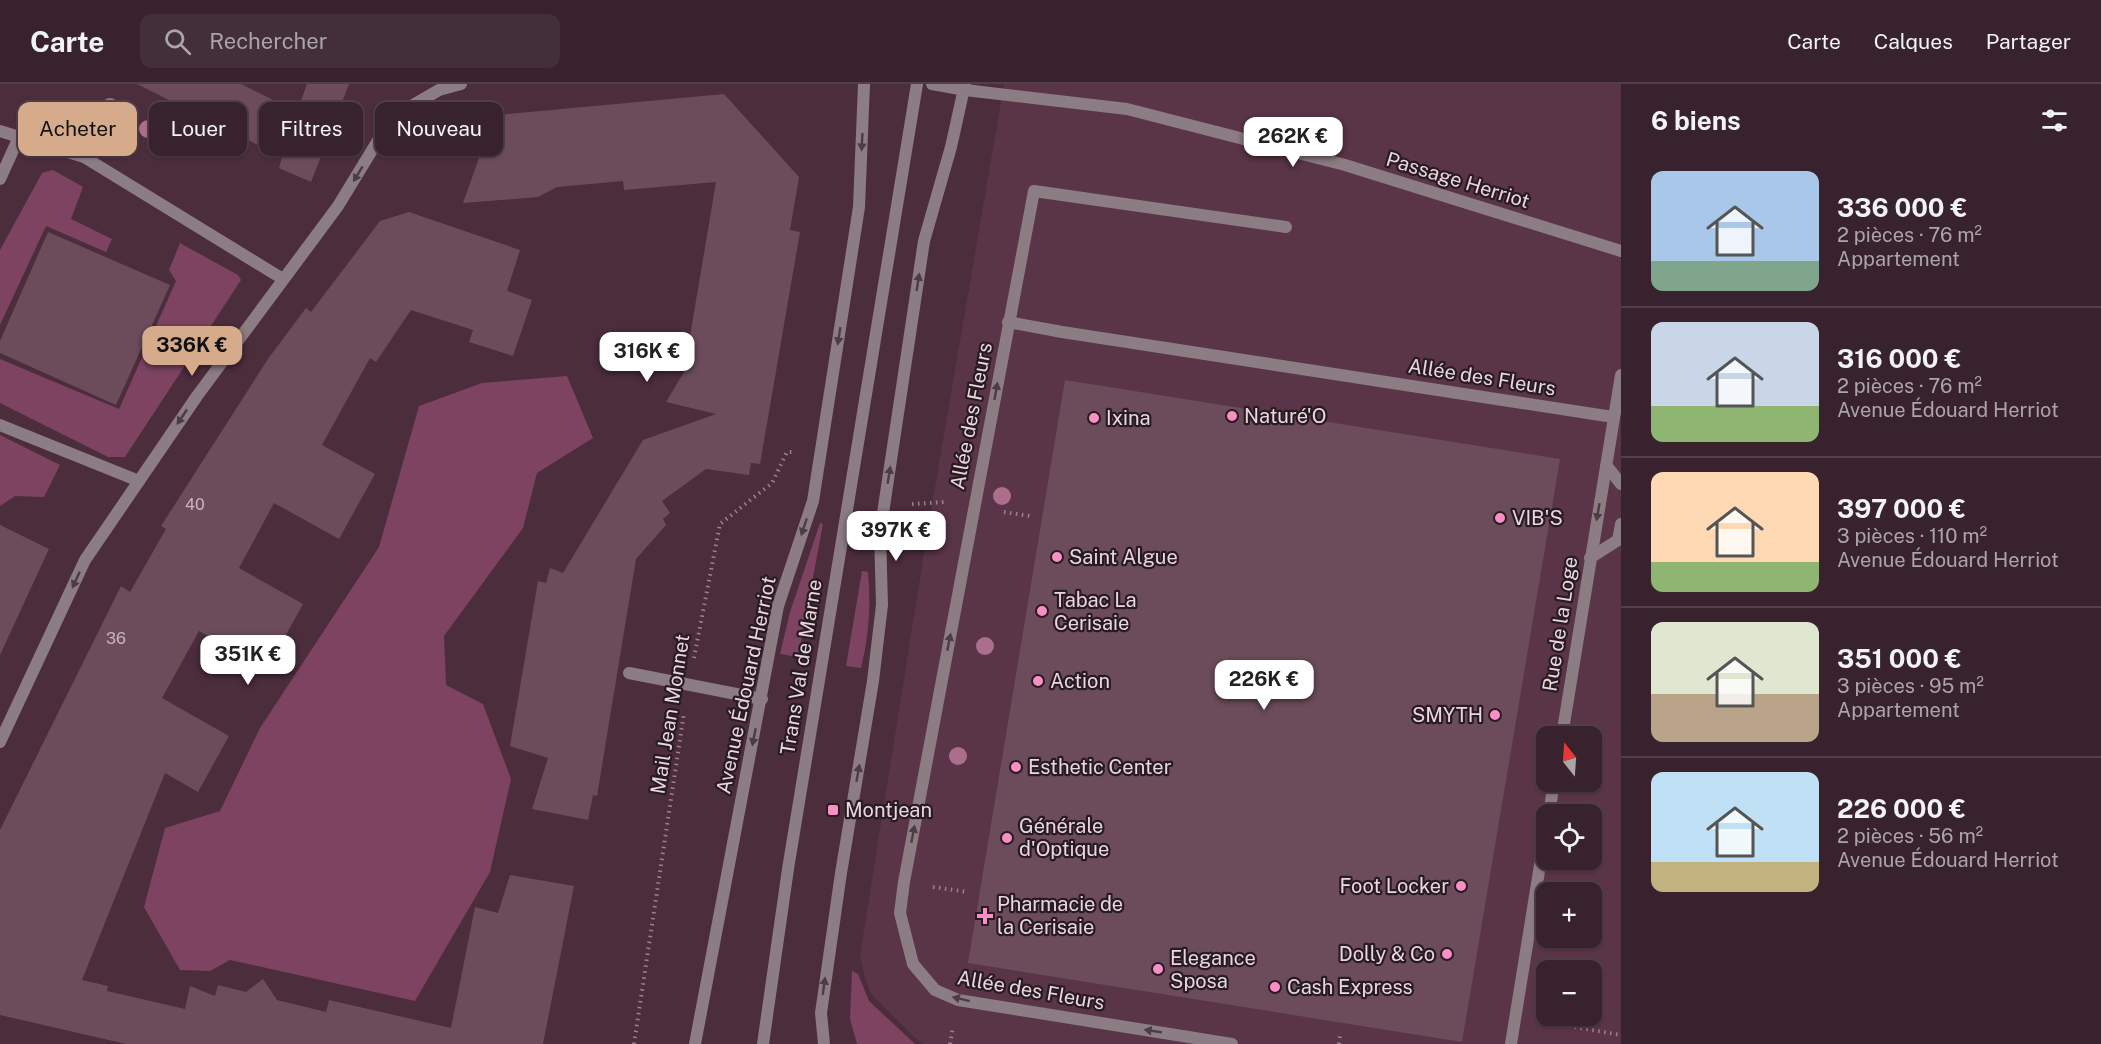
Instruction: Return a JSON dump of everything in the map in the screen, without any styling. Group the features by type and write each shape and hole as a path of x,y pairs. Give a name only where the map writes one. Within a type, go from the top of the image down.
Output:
{"street":[{"path":"0,742 85,560 197,396 338,206 377,142 401,112 439,90 461,84"},
{"name":"Avenue Édouard Herriot","path":"695,1044 778,606 813,501 859,207 864,84"},
{"name":"Trans Val de Marne","path":"764,1044 790,857 917,84"},
{"path":"824,1044 821,1013 841,873 873,681 882,605 879,533 924,241 951,147 965,87 932,84"},
{"name":"Passage Herriot","path":"965,87 1127,109 1345,165 1621,251"},
{"path":"0,131 18,137"},
{"path":"0,179 18,139"},
{"path":"81,156 284,279"},
{"path":"1008,321 1034,191 1286,228"},
{"name":"Allée des Fleurs","path":"1232,1044 958,1000 935,990 913,964 900,913 904,882 1008,321 1062,332 1613,417"},
{"name":"Rue de la Loge","path":"1564,726 1621,375"},
{"path":"0,425 139,481"},
{"path":"1606,465 1621,484"},
{"path":"1590,558 1618,540 1621,524"},
{"path":"628,673 762,699"},
{"path":"1511,1044 1539,870"}],"path":[{"name":"Mail Jean Monnet","path":"634,1044 689,685 720,524 772,483 787,453 821,448"},
{"path":"925,502 945,502"},
{"path":"996,511 1030,516"},
{"path":"1515,1019 1621,1035"},
{"path":"1340,1036 1340,1044"}],"shaded area":[{"path":"1004,84 1621,84 1621,1044 923,1044 871,994 860,955 928,528"},
{"path":"53,170 83,187 71,219 112,239 106,252 46,226 0,325 0,250 42,173"},
{"path":"180,243 238,275 241,280 125,457 108,457 0,403 0,359 119,409 176,281 169,270"},
{"path":"567,376 593,438 537,473 523,528 444,636 446,685 483,704 511,779 490,872 415,1001 230,960 210,971 180,970 144,907 165,828 220,811 260,728 379,547 419,406 482,383"},
{"path":"0,435 60,465 44,497 15,496 0,506"},
{"path":"820,523 823,524 798,657 780,654 790,612"},
{"path":"862,571 868,572 869,608 868,632 861,668 846,666"},
{"path":"852,971 858,974 869,1001 915,1044 857,1044 850,1019"}],"building":[{"path":"137,84 241,84 277,102 259,102 259,145 247,139 247,102 173,102"},
{"path":"307,84 349,84 342,102 301,102"},
{"path":"724,94 799,177 790,230 800,232 760,464 751,463 749,475 706,469 662,501 670,513 663,519 666,525 636,559 597,796 593,795 588,820 532,809 548,758 510,746 538,581 546,583 550,568 563,573 643,440 716,414 666,402 684,372 716,182 624,190 623,181 557,187 538,197 463,203 478,156 503,156 503,114"},
{"path":"280,156 321,156 311,182 279,168 282,157"},
{"path":"409,212 520,250 507,291 532,300 513,356 469,342 473,330 411,310 376,362 370,358 322,445 375,474 339,539 274,503 239,568 303,604 267,669 199,631 162,698 229,736 198,792 165,773 82,980 108,986 107,991 185,1009 190,986 215,996 218,985 246,992 263,979 277,1000 326,1012 329,1000 451,1028 475,907 498,913 510,875 574,886 543,1044 126,1044 0,1015 0,830 121,586 130,592 166,529 161,526 268,359 306,308 311,312 380,221"},
{"path":"48,232 170,285 116,405 0,353 0,341"},
{"path":"1065,380 1560,459 1462,1042 968,963"},
{"path":"0,525 49,549 0,655"}],"place":[{"name":"Naturé'O","path":"1232,416"},
{"name":"Ixina","path":"1094,418"},
{"name":"VIB'S","path":"1500,518"},
{"name":"Saint Algue","path":"1057,557"},
{"name":"Tabac La Cerisaie","path":"1042,611"},
{"name":"Action","path":"1038,681"},
{"name":"SMYTH","path":"1495,715"},
{"name":"Esthetic Center","path":"1016,767"},
{"name":"Montjean","path":"833,810"},
{"name":"Générale d'Optique","path":"1007,838"},
{"name":"Foot Locker","path":"1461,886"},
{"name":"Pharmacie de la Cerisaie","path":"985,916"},
{"name":"Dolly & Co","path":"1447,954"},
{"name":"Elegance Sposa","path":"1158,969"},
{"name":"Cash Express","path":"1275,987"}]}
